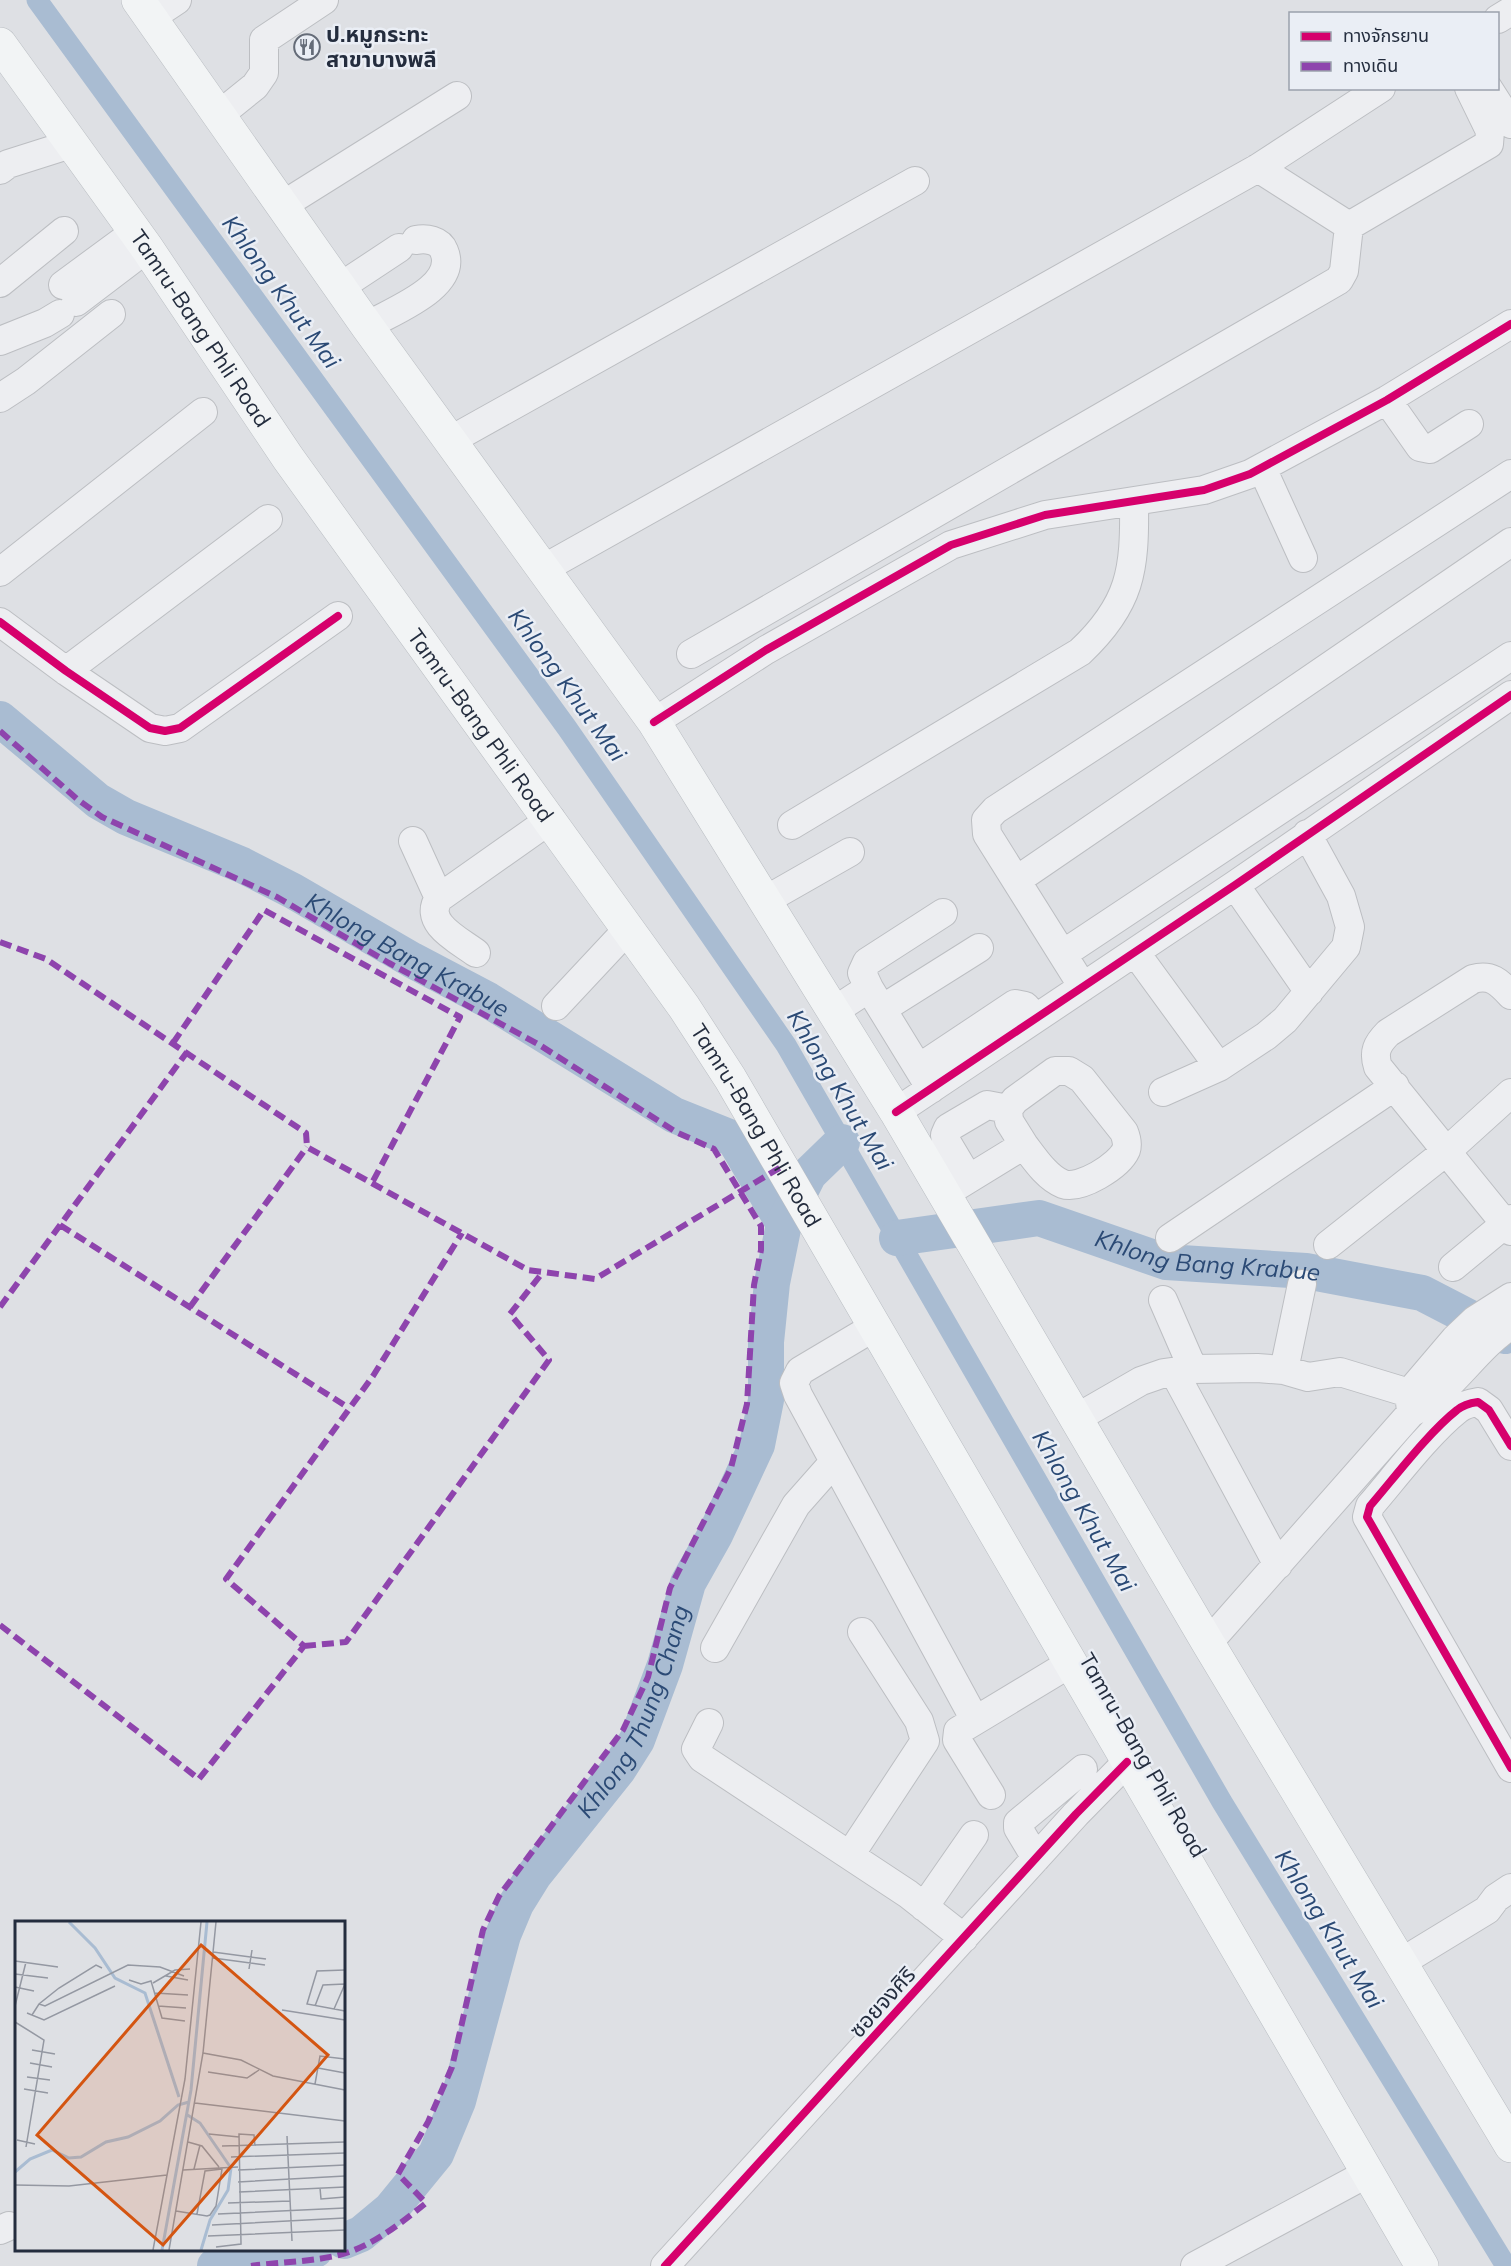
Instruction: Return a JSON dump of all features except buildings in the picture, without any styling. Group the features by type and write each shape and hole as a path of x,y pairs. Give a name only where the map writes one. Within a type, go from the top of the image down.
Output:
{"main road":[{"path":"144,9 367,326 654,722 896,1112 952,1189 1001,1293 1208,1643 1511,2146"},
{"name":"Tamru-Bang Phli Road","path":"0,44 141,240 288,458 684,1006 761,1132 1069,1664 1422,2266"}],"street":[{"path":"144,9 177,0"},
{"path":"219,115 255,86 264,73 264,39 324,0"},
{"path":"543,569 1257,168 1378,90"},
{"path":"1348,226 1489,144 1490,131 1470,90"},
{"path":"1489,90 1511,124"},
{"path":"283,206 457,96"},
{"path":"3,162 71,144"},
{"path":"1257,168 1348,226"},
{"path":"451,440 915,181"},
{"path":"691,654 1339,280 1344,271 1348,226"},
{"path":"0,283 64,231"},
{"path":"340,287 408,244 427,238 442,246 447,257 444,276 434,288 367,326"},
{"path":"6,338 33,308 62,299 141,240"},
{"path":"0,398 26,381 111,314"},
{"path":"654,722 766,650 951,545 1045,516 1204,490 1263,468 1387,400 1511,324"},
{"path":"1387,400 1420,447 1430,449 1469,424"},
{"path":"0,572 203,412"},
{"path":"1263,468 1303,558"},
{"path":"1083,987 987,834 986,820 995,810 1511,474"},
{"path":"792,825 1080,652 1100,633 1122,602 1135,554 1134,503"},
{"path":"66,671 268,519"},
{"path":"1017,880 1511,542"},
{"path":"0,622 66,671 150,728 165,731 180,728 338,616"},
{"path":"1063,954 1511,656"},
{"path":"896,1112 925,1079 1036,1018 1235,885 1511,695"},
{"path":"476,953 441,927 435,918 434,906 440,898 551,819"},
{"path":"1163,1092 1219,1067 1266,1036 1285,1020 1346,947 1350,927 1341,896 1307,834"},
{"path":"413,841 440,898"},
{"path":"764,901 850,852"},
{"path":"1235,885 1309,992"},
{"path":"925,1079 862,973 867,962 943,913"},
{"path":"556,1006 628,929"},
{"path":"834,1011 876,998 980,948"},
{"path":"1135,951 1219,1067"},
{"path":"1453,1267 1509,1225 1378,1067 1375,1058 1379,1042 1388,1033 1473,979 1485,976 1497,981 1511,995"},
{"path":"1055,1071 1070,1071 1082,1079 1124,1132 1126,1140 1126,1149 1118,1161 1085,1183 1075,1185 1064,1185 1054,1179 1023,1145 1010,1121 1008,1109 1015,1100 1055,1071"},
{"path":"1170,1238 1395,1086"},
{"path":"1328,1245 1448,1150 1511,1093"},
{"path":"1008,1109 987,1105 948,1128 945,1135 952,1189 1023,1145"},
{"path":"1284,1370 1302,1284"},
{"path":"1208,1643 1416,1404 1455,1339 1494,1326 1511,1297"},
{"path":"1163,1300 1184,1370 1278,1565"},
{"path":"874,1327 800,1371 794,1383 798,1395 975,1720"},
{"path":"1075,1419 1141,1381 1184,1370 1284,1370 1308,1377 1340,1372 1416,1404"},
{"path":"1511,1446 1489,1410 1478,1402 1469,1403 1458,1409 1444,1422 1370,1506 1367,1516 1511,1768"},
{"path":"715,1648 796,1505 834,1462"},
{"path":"850,1856 925,1741 919,1721 862,1632"},
{"path":"991,1795 957,1740 958,1731 1069,1664"},
{"path":"709,1723 696,1749 702,1758 850,1856 924,1907 964,1938"},
{"name":"ซอยจงศิริ","path":"665,2266 1036,1858 1127,1762"},
{"path":"1036,1858 1018,1828 1018,1823 1083,1769"},
{"path":"924,1907 974,1835"},
{"path":"1396,1956 1478,1897 1503,1893"},
{"path":"1195,2266 1368,2173"}],"waterway":[{"name":"Khlong Khut Mai","path":"37,0 567,728 786,1045 1222,1802 1506,2266"},
{"name":"Khlong Bang Krabue","path":"0,719 98,801 126,817 242,865 293,891 412,960 488,1000 674,1115 734,1139 784,1224"},
{"name":"Khlong Thung Chang","path":"345,2241 361,2234 391,2209 436,2154 458,2101 503,1935 516,1904 534,1875 618,1770 637,1740 665,1665 688,1583 715,1535 757,1445 766,1400 766,1342 772,1283 784,1224 809,1174 842,1142"},
{"name":"Khlong Bang Krabue","path":"897,1238 1039,1218 1166,1262 1306,1271 1422,1293 1505,1336"},
{"name":"Khlong Thung Chang","path":"215,2266 235,2255 299,2251"}],"marked path":[{"path":"0,731 77,799 102,817 277,897 389,963 538,1044 676,1132 714,1149 761,1226 761,1250 754,1285 747,1404 731,1468 670,1588 648,1677 623,1730 499,1896 483,1930 452,2067 428,2122 398,2174 426,2203 385,2234 351,2251 317,2259 251,2266"},
{"path":"173,1043 264,910 460,1017 372,1183"},
{"path":"0,942 46,959 306,1133 307,1147 528,1270 595,1279 781,1167"},
{"path":"0,1307 187,1052"},
{"path":"190,1307 307,1147"},
{"path":"60,1225 349,1408"},
{"path":"0,1625 199,1779 304,1646 226,1579 373,1376 462,1233"},
{"path":"304,1646 346,1642 549,1360 510,1314 543,1272"}],"cycle path":[{"path":"654,722 766,650 951,545 1045,515 1204,490 1250,474 1387,400 1511,324"},
{"path":"0,622 66,671 150,728 165,731 180,728 338,616"},
{"path":"896,1112 1235,885 1511,695"},
{"path":"1511,1446 1489,1410 1478,1402 1462,1407 1446,1420 1412,1456 1370,1506 1367,1517 1511,1768"},
{"path":"665,2266 1076,1814 1127,1762"}],"place":[{"name":"ป.หมูกระทะ สาขาบางพลี","path":"307,47"}]}
